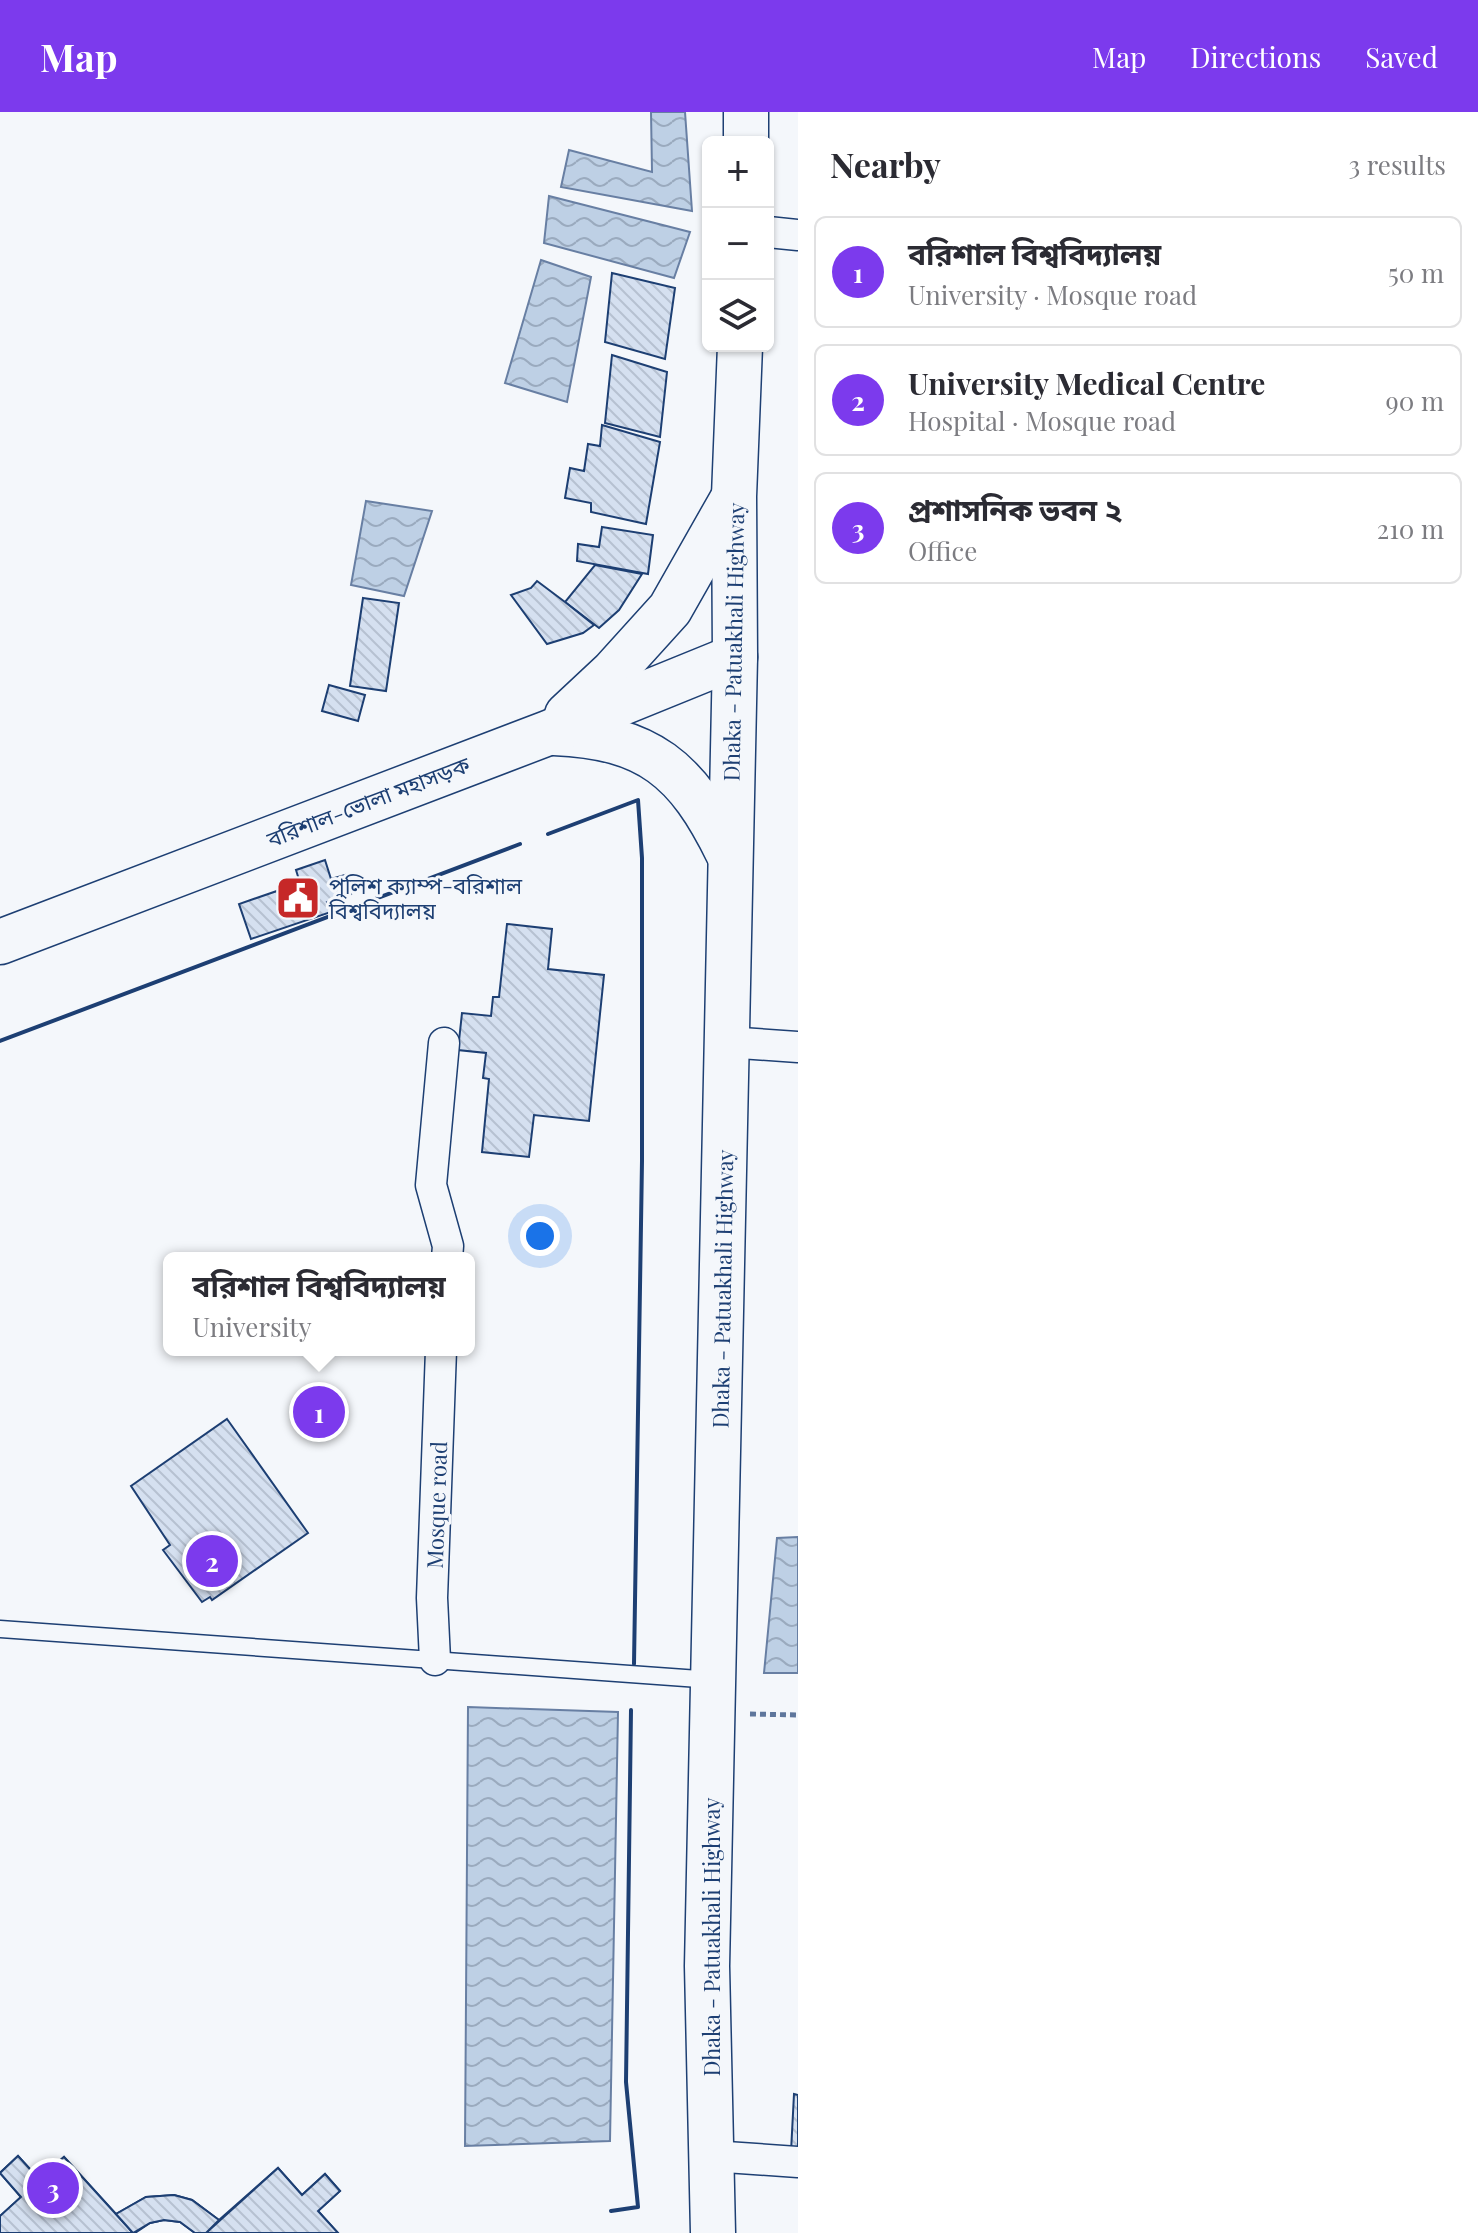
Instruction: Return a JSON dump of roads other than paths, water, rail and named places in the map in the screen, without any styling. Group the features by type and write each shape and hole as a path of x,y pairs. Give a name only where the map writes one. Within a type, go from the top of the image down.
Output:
{"highway":[{"path":"746,112 746,136"},
{"name":"Dhaka - Patuakhali Highway","path":"713,2233 707,1966 735,657 734,496 740,352"},
{"path":"548,733 613,672 670,609 734,496"},
{"name":"বরিশাল-ভোলা মহাসড়ক","path":"0,942 548,733 735,657"},
{"path":"548,733 598,735 636,746 677,775 706,807 730,856"}],"street":[{"path":"738,112 744,136"},
{"path":"747,136 753,112"},
{"path":"774,233 798,235"},
{"path":"726,1042 798,1047"},
{"path":"444,1043 431,1185 448,1252"},
{"name":"Mosque road","path":"435,1660 432,1598 441,1356"},
{"path":"711,2156 798,2162"}],"lane":[{"path":"0,1629 435,1660 714,1697"}],"water":[{"path":"651,112 685,112 692,211 561,187 569,150 652,172"},
{"path":"549,196 690,232 674,278 544,243"},
{"path":"541,260 591,277 567,402 505,383"},
{"path":"366,501 432,511 404,596 351,585"},
{"path":"798,1537 798,1673 764,1673 777,1538"},
{"path":"468,1707 618,1712 610,2141 465,2146"}],"place":[{"name":"পুলিশ ক্যাম্প-বরিশাল বিশ্ববিদ্যালয়","path":"298,898"},
{"name":"বরিশাল বিশ্ববিদ্যালয়","path":"319,1412"},
{"name":"University Medical Centre","path":"212,1561"},
{"name":"প্রশাসনিক ভবন ২","path":"53,2188"}]}
